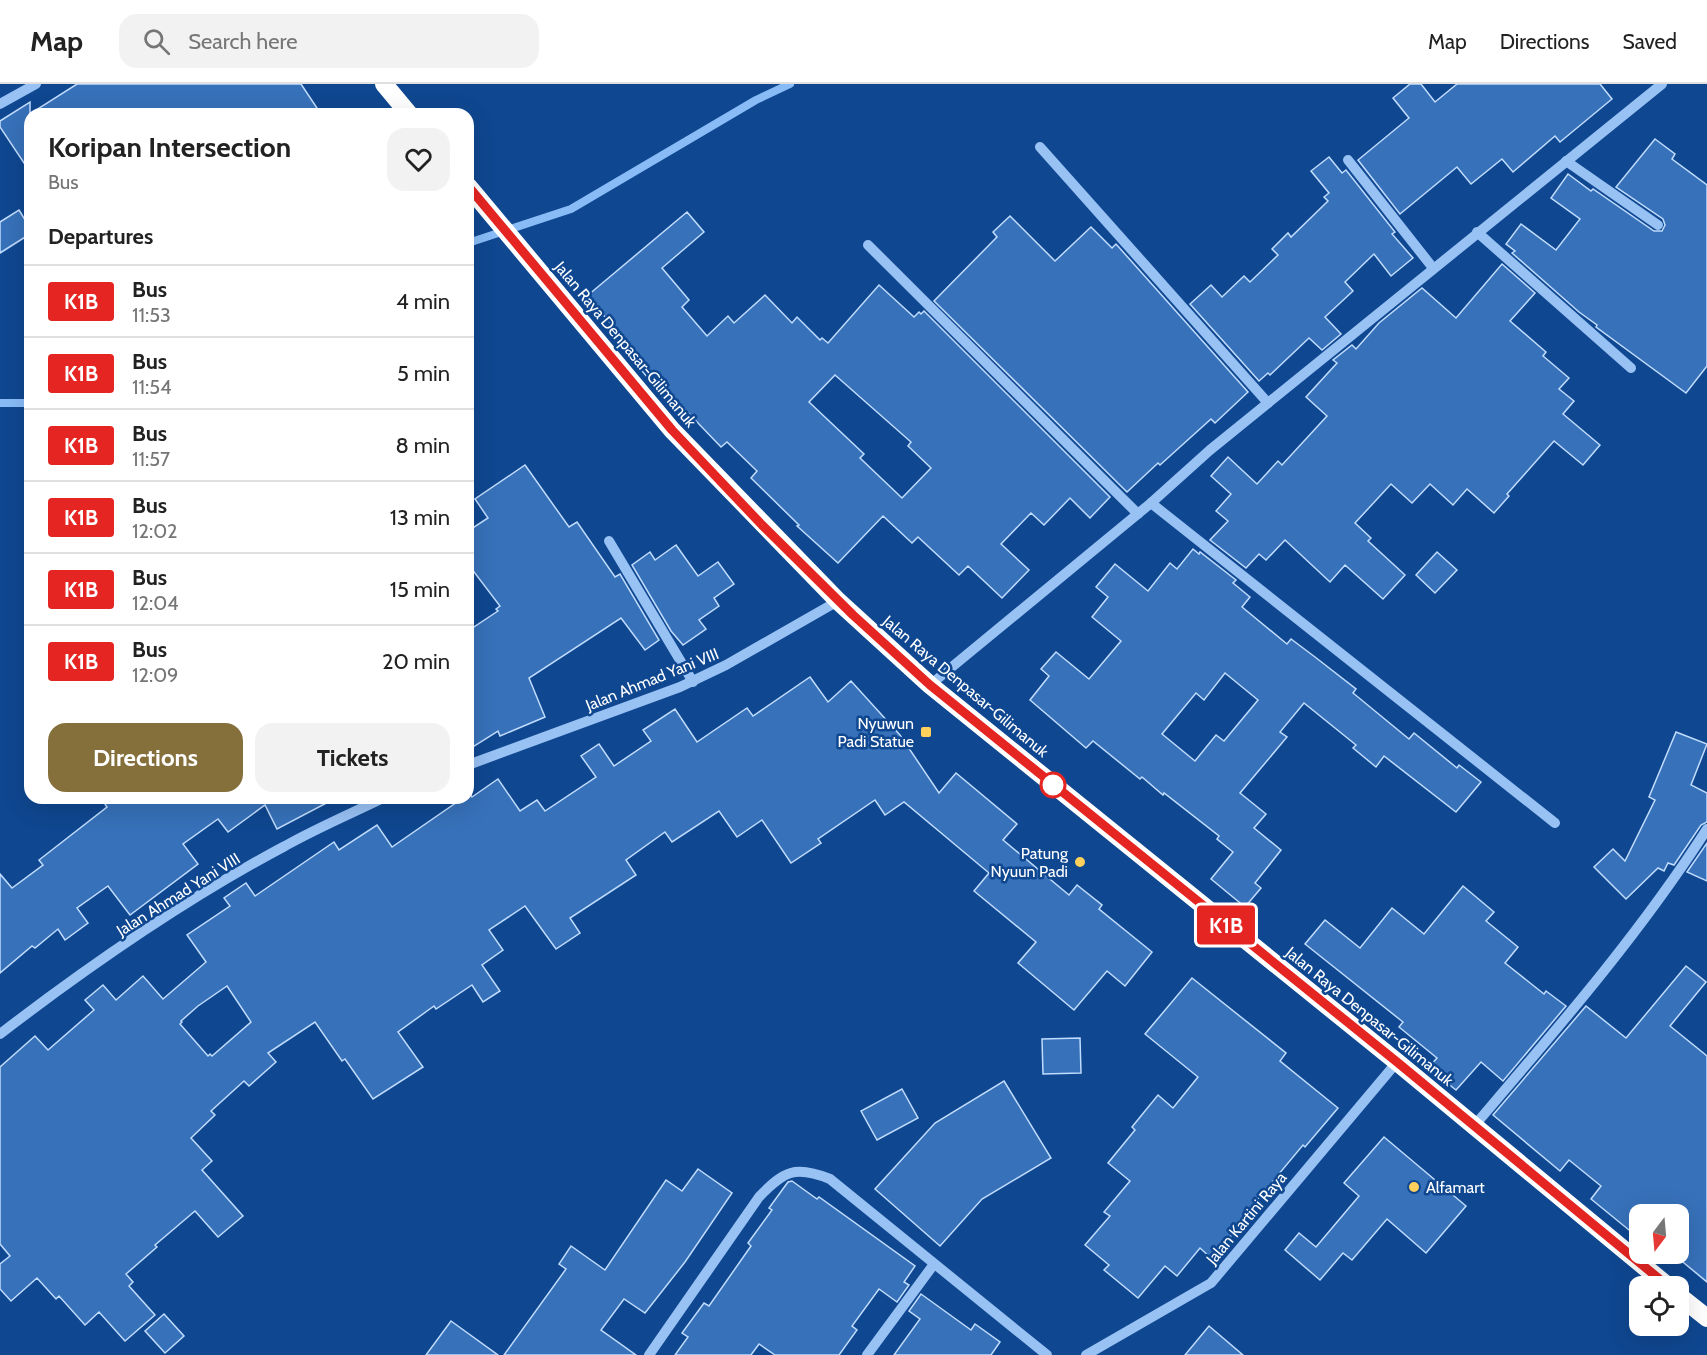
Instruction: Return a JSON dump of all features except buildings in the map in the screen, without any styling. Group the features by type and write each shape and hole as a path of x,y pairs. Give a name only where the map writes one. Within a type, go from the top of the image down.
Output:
{"highway":[{"path":"384,84 404,108"},
{"name":"Jalan Raya Denpasar-Gilimanuk","path":"474,193 672,430 838,601 930,685 1397,1062 1656,1276"},
{"path":"1689,1304 1707,1318"}],"street":[{"path":"0,104 36,84"},
{"path":"930,685 1138,514 1210,450 1662,84"},
{"path":"1040,147 1268,403"},
{"path":"1348,160 1433,268"},
{"path":"1566,161 1658,225"},
{"path":"1478,232 1631,368"},
{"path":"868,245 1138,514"},
{"path":"1150,503 1555,823"},
{"path":"609,541 693,682"},
{"name":"Jalan Ahmad Yani VIII","path":"474,763 693,682 838,601"},
{"name":"Jalan Ahmad Yani VIII","path":"0,1034 67,983 176,910 284,846 371,804"},
{"path":"1474,1126 1612,962 1684,865 1707,829"},
{"name":"Jalan Kartini Raya","path":"1086,1355 1211,1283 1397,1062"},
{"path":"649,1355 759,1197 776,1179 793,1172 814,1172 830,1179 1047,1355"},
{"path":"867,1355 934,1264"}],"waterway":[{"path":"474,241 571,209 756,100 790,84"},
{"path":"0,403 24,403"}],"bus line":[{"name":"K1B","path":"474,193 672,430 762,525 853,615 930,685 1397,1062 1656,1276"}],"place":[{"name":"Nyuwun Padi Statue","path":"926,732"},
{"name":"Patung Nyuun Padi","path":"1080,862"},
{"name":"Alfamart","path":"1414,1187"}]}
